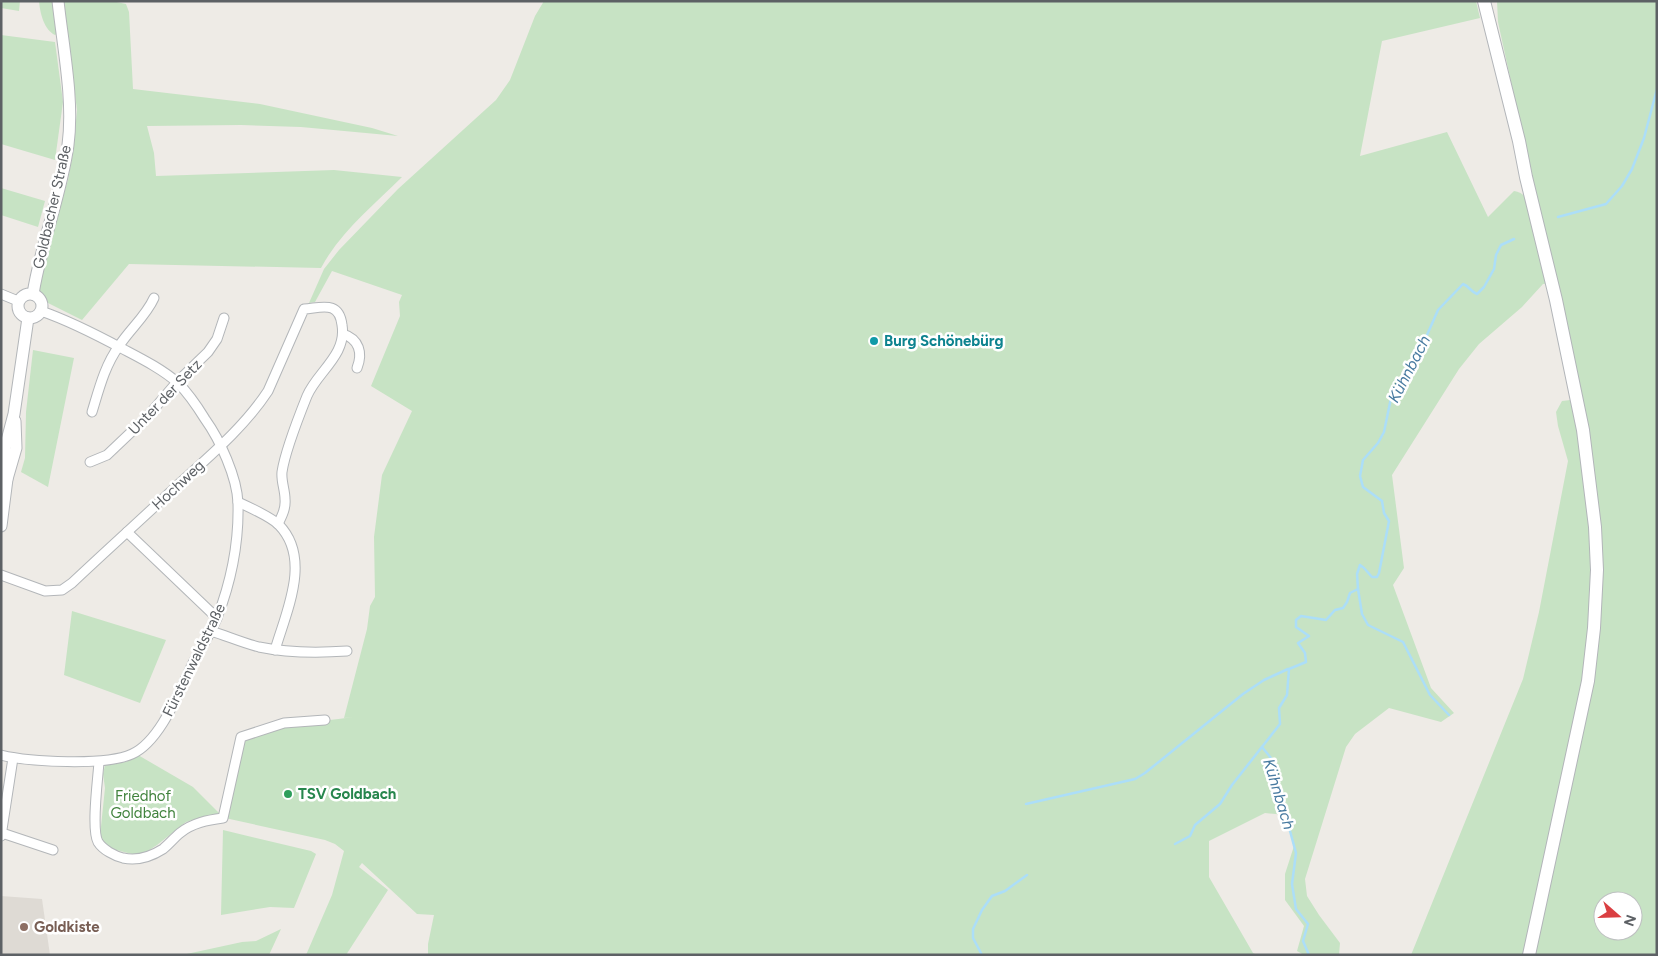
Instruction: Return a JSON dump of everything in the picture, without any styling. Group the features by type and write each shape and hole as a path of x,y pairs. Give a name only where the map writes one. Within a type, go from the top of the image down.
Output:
{"main road":[{"path":"1484,1 1556,300 1583,430 1595,527 1597,570 1594,628 1588,682 1529,955"}],"street":[{"name":"Goldbacher Straße","path":"33,294 37,267 62,179 70,123 58,1"},
{"path":"1,294 18,301"},
{"path":"33,294 41,300 41,311 38,315 28,318 19,312 18,301 23,295 33,294"},
{"path":"92,412 102,376 118,346 149,309 154,298"},
{"name":"Hochweg","path":"1,576 45,591 62,590 72,583 221,446 260,403 268,391 304,309 325,306 333,309 339,315 343,334"},
{"name":"Fürstenwaldstraße","path":"1,755 13,758 99,762 134,754 146,746 160,728 217,618 226,593 236,540 238,502 230,467 213,431 193,400 177,382 149,363 60,318 41,311"},
{"path":"1,526 8,479 16,448 14,414 28,318"},
{"name":"Unter der Setz","path":"90,462 107,455 147,417 177,382 208,352 217,339 224,318"},
{"path":"278,524 285,509 282,473 292,436 308,393 332,361 343,334 356,341 360,348 357,368"},
{"path":"238,502 278,524 293,546 295,562 294,579 275,650"},
{"path":"127,532 217,618"},
{"path":"211,631 275,650 314,653 347,651"},
{"path":"99,762 96,813 97,840 102,847 120,857 131,860 139,859 163,849 182,831 201,821 223,818 241,738 284,722 325,720"},
{"path":"13,758 2,834 53,850"}],"shaded area":[{"name":"Goldkiste","path":"1,896 42,899 50,955 1,955"}],"green space":[{"path":"1,1 20,1 19,11 1,8"},
{"path":"39,1 54,1 58,33 55,35 45,25"},
{"path":"63,1 112,1 126,4 129,12 133,89 260,104 372,128 398,136 301,127 241,125 147,126 154,153 156,176 334,170 402,177 348,231 321,268 129,264 82,320 44,301 39,288 54,225 68,180 73,153 77,110"},
{"path":"544,1 1476,1 1480,18 1382,41 1360,156 1447,132 1488,217 1514,191 1528,199 1544,225 1498,22 1497,1 1657,1 1657,955 1411,955 1523,679 1539,612 1568,461 1556,412 1562,401 1579,399 1553,283 1543,284 1522,307 1479,344 1459,369 1392,475 1404,568 1393,585 1431,688 1454,713 1441,722 1389,708 1355,734 1346,747 1305,879 1307,896 1340,943 1339,955 1304,955 1297,951 1304,926 1285,900 1285,874 1294,846 1287,815 1265,813 1209,841 1209,877 1253,953 1257,955 428,955 428,944 434,915 417,914 362,863 359,867 388,890 346,955 306,955 332,895 344,851 335,844 325,840 225,818 242,741 283,728 353,717 344,718 367,629 370,606 375,597 374,537 382,475 412,411 371,386 400,316 399,302 402,295 332,271 315,302 309,303 324,269 339,250 398,189 496,100 510,80 535,16"},
{"path":"1,35 55,42 63,102 55,160 1,144"},
{"path":"1,188 45,201 38,227 1,215"},
{"path":"33,350 74,358 48,487 21,472 25,458 26,412"},
{"path":"72,611 166,640 140,703 64,675"},
{"name":"Friedhof Goldbach","path":"138,755 193,787 222,816 205,816 186,822 140,856 108,848 100,836 105,788 103,774 105,765 108,763 126,762"},
{"path":"223,830 311,851 316,854 294,908 270,907 221,915"},
{"path":"281,929 269,955 182,955 242,942 256,941"}],"waterway":[{"name":"Kühnbach","path":"1558,217 1606,204 1622,186 1632,169 1644,138 1657,89"},
{"name":"Kühnbach","path":"1449,715 1430,695 1403,642 1368,625 1362,614 1357,574 1360,565 1372,577 1377,577 1389,521 1384,513 1382,501 1363,487 1360,476 1363,460 1378,443 1384,432 1391,398 1408,378 1438,310 1463,284 1477,294 1484,287 1494,269 1496,255 1501,245 1514,239"},
{"name":"Kühnbach","path":"1175,844 1190,836 1195,825 1220,804 1232,785 1280,724 1279,708 1287,695 1289,669 1306,662 1305,653 1298,643 1309,636 1296,627 1296,620 1301,616 1326,620 1335,610 1343,608 1350,593 1358,589"},
{"path":"1026,804 1135,779 1243,694 1264,680 1288,669"},
{"name":"Kühnbach","path":"1262,747 1272,760 1274,787 1281,798 1296,853 1292,884 1296,909 1308,924 1303,941 1309,955"},
{"path":"982,955 973,938 973,929 982,910 992,896 1005,891 1027,875"}],"place":[{"name":"Burg Schönebürg","path":"874,341"},
{"name":"TSV Goldbach","path":"288,794"},
{"name":"Goldkiste","path":"24,927"}]}
